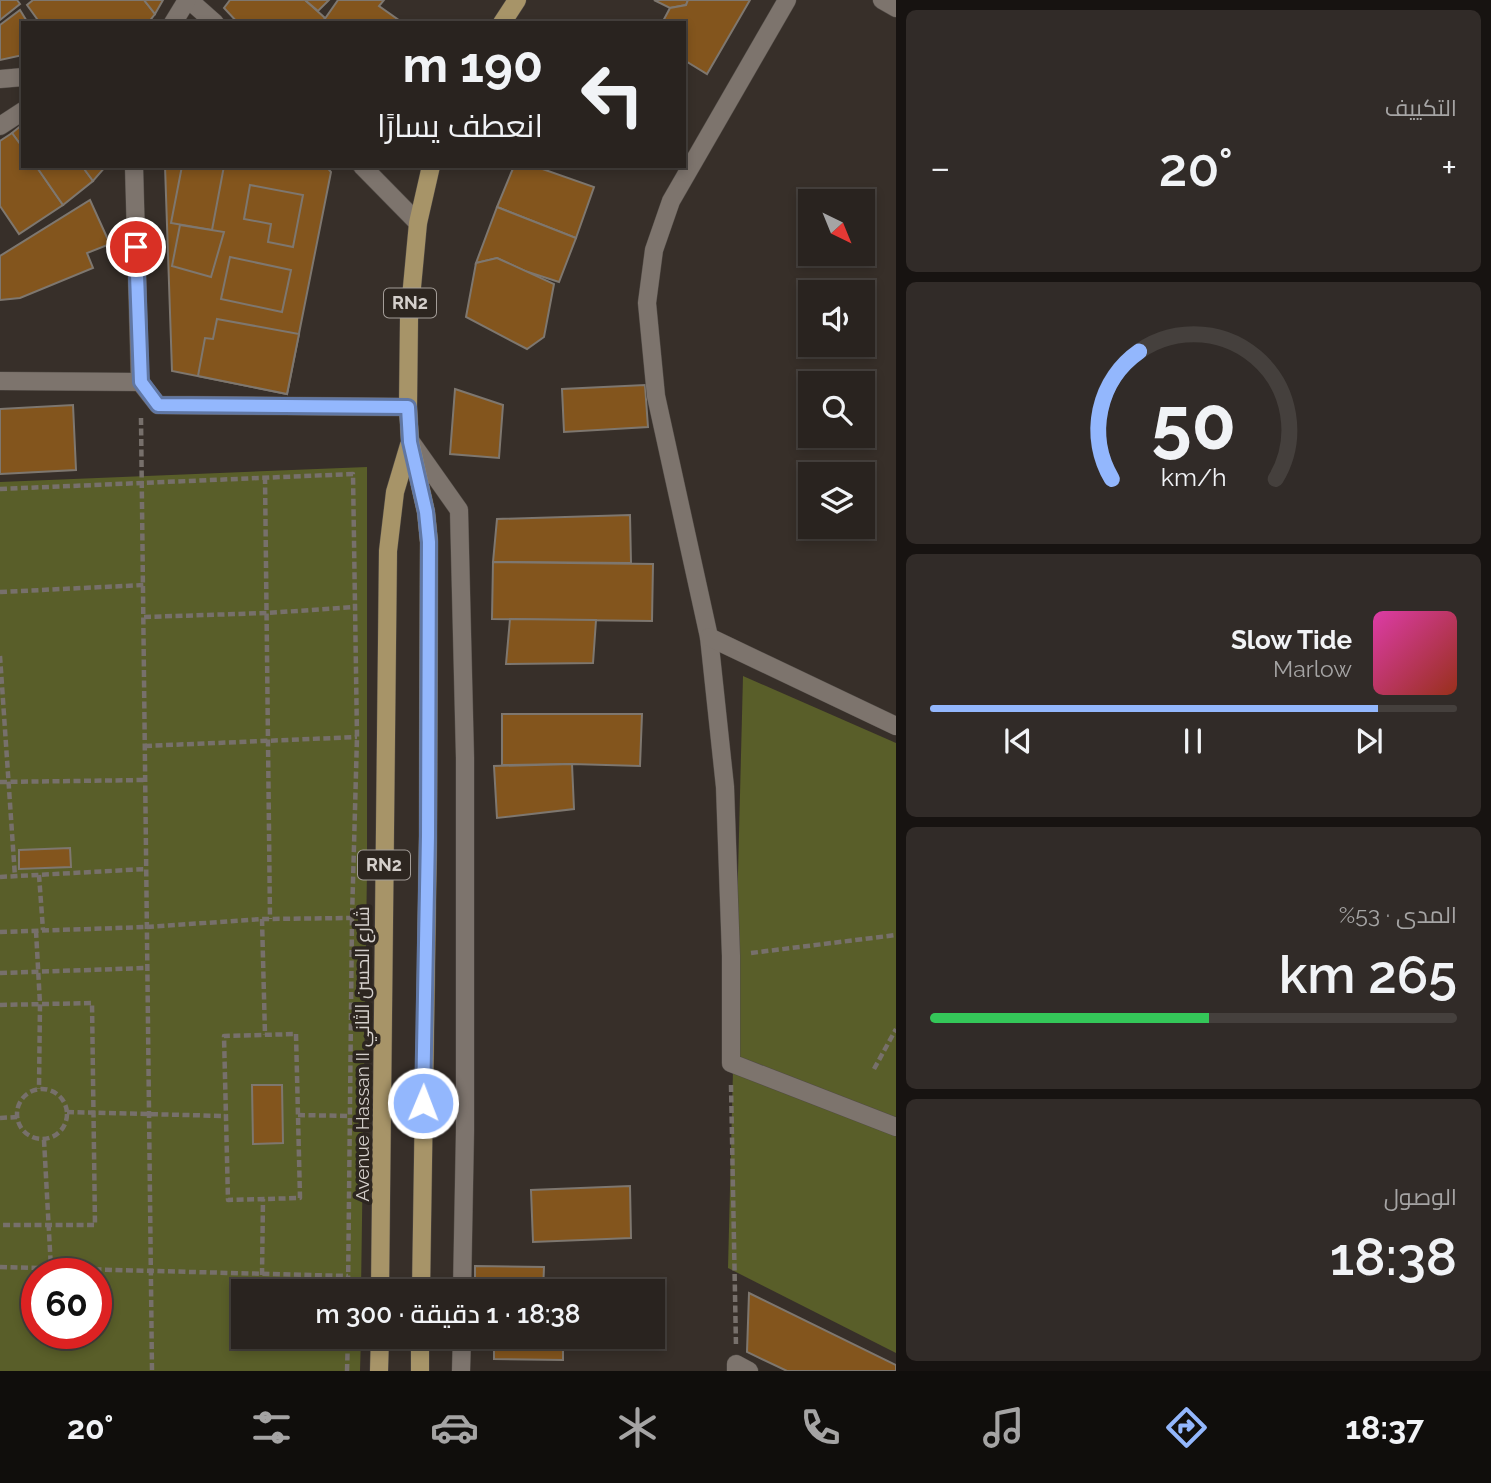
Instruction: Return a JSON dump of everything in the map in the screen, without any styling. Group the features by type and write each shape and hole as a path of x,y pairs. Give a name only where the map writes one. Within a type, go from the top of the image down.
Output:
{"main road":[{"path":"503,21 517,0"},
{"name":"Avenue Hassan II شارع الحسن الثاني","path":"421,1279 428,836 429,542 426,512 410,442 408,407 409,319 418,223 431,168"},
{"name":"Avenue Hassan II شارع الحسن الثاني","path":"380,1279 388,551 395,492 410,442"},
{"path":"379,1371 380,1349"},
{"path":"420,1349 420,1371"}],"street":[{"path":"174,21 188,0 213,21"},
{"path":"787,0 671,201 654,250 647,303 656,396 709,637 725,787 731,956 731,1063 896,1127"},
{"path":"882,0 896,8"},
{"path":"0,79 21,77"},
{"path":"0,126 21,112"},
{"path":"134,168 141,382 158,405 408,407"},
{"path":"364,168 418,223"},
{"path":"0,381 141,382"},
{"path":"410,442 458,510 465,758 462,1279"},
{"path":"709,637 896,726"},
{"path":"461,1371 462,1349"}],"path":[{"path":"141,382 152,1371"},
{"path":"0,489 353,474 357,737 348,1276 112,1270"},
{"path":"265,477 271,919"},
{"path":"0,592 144,584"},
{"path":"144,617 355,607"},
{"path":"0,656 15,877"},
{"path":"145,746 357,737"},
{"path":"0,782 8,784 145,780"},
{"path":"0,877 146,869"},
{"path":"39,875 43,930"},
{"path":"0,932 147,927 262,919 352,918"},
{"path":"262,919 265,1035"},
{"path":"36,931 40,1004 39,1089"},
{"path":"731,956 896,935"},
{"path":"0,973 147,968"},
{"path":"0,1005 92,1003 95,1225 0,1225"},
{"path":"874,1069 896,1029"},
{"path":"296,1034 298,1115 300,1198 228,1200 224,1036 296,1034"},
{"path":"731,1063 740,1369"},
{"path":"39,1089 52,1092 62,1100 67,1112 64,1125 56,1135 44,1140 31,1137 21,1129 17,1117 19,1104 27,1094 39,1089"},
{"path":"67,1112 226,1116"},
{"path":"298,1115 350,1116"},
{"path":"0,1118 17,1117"},
{"path":"44,1140 50,1258"},
{"path":"262,1275 263,1199"},
{"path":"0,1267 21,1268"},
{"path":"347,1371 348,1349"}],"green space":[{"path":"367,467 367,870 361,1279 231,1279 231,1349 361,1349 360,1371 0,1371 0,482"},
{"path":"743,676 896,743 896,1353 728,1268"}],"building":[{"path":"0,0 17,0 20,4 0,20"},
{"path":"33,0 144,0 155,14 150,21 39,21 27,5"},
{"path":"144,0 163,0 155,14"},
{"path":"230,0 305,0 325,18 323,21 236,21 224,8"},
{"path":"305,0 329,0 318,11"},
{"path":"338,0 384,0 379,6 400,21 323,21"},
{"path":"654,0 688,0 686,5 670,8"},
{"path":"688,0 750,0 707,74 686,61 686,21 663,21 670,8 686,5"},
{"path":"20,10 27,21 21,21 21,55 0,60 0,25"},
{"path":"21,126 21,145 12,133"},
{"path":"12,133 21,145 21,168 37,168 63,205 19,234 0,206 0,141"},
{"path":"37,168 83,168 93,181 63,205"},
{"path":"83,168 104,168 93,181"},
{"path":"165,168 328,168 331,172 287,394 172,371"},
{"path":"182,168 224,168 212,230 171,223"},
{"path":"513,168 540,168 594,187 576,238 497,207"},
{"path":"250,185 303,195 293,247 268,242 271,224 244,219"},
{"path":"90,200 110,244 87,253 93,268 20,298 0,300 0,256"},
{"path":"497,207 576,238 559,282 497,258 476,263"},
{"path":"180,225 224,232 211,277 172,266"},
{"path":"230,257 291,270 282,312 221,299"},
{"path":"497,258 554,284 544,337 527,349 466,317 476,263"},
{"path":"217,319 299,334 287,394 198,376 205,338 213,339"},
{"path":"645,385 648,427 564,432 562,389"},
{"path":"455,389 503,405 499,458 450,454"},
{"path":"73,405 76,470 0,474 0,409"},
{"path":"630,515 631,563 493,562 497,519"},
{"path":"493,562 653,564 652,621 492,619"},
{"path":"510,619 596,620 593,663 506,664"},
{"path":"502,714 642,714 640,766 502,765"},
{"path":"572,764 574,809 497,818 494,766"},
{"path":"70,848 71,867 19,869 19,850"},
{"path":"252,1085 282,1085 283,1143 253,1144"},
{"path":"630,1186 631,1238 533,1242 531,1190"},
{"path":"475,1266 544,1267 544,1279 475,1279"},
{"path":"749,1293 896,1365 896,1371 787,1371 747,1352"},
{"path":"494,1349 563,1349 563,1360 494,1359"}],"route":[{"path":"136,247 141,382 158,405 408,407 410,442 426,512 429,542 428,836 423,1103"}]}
